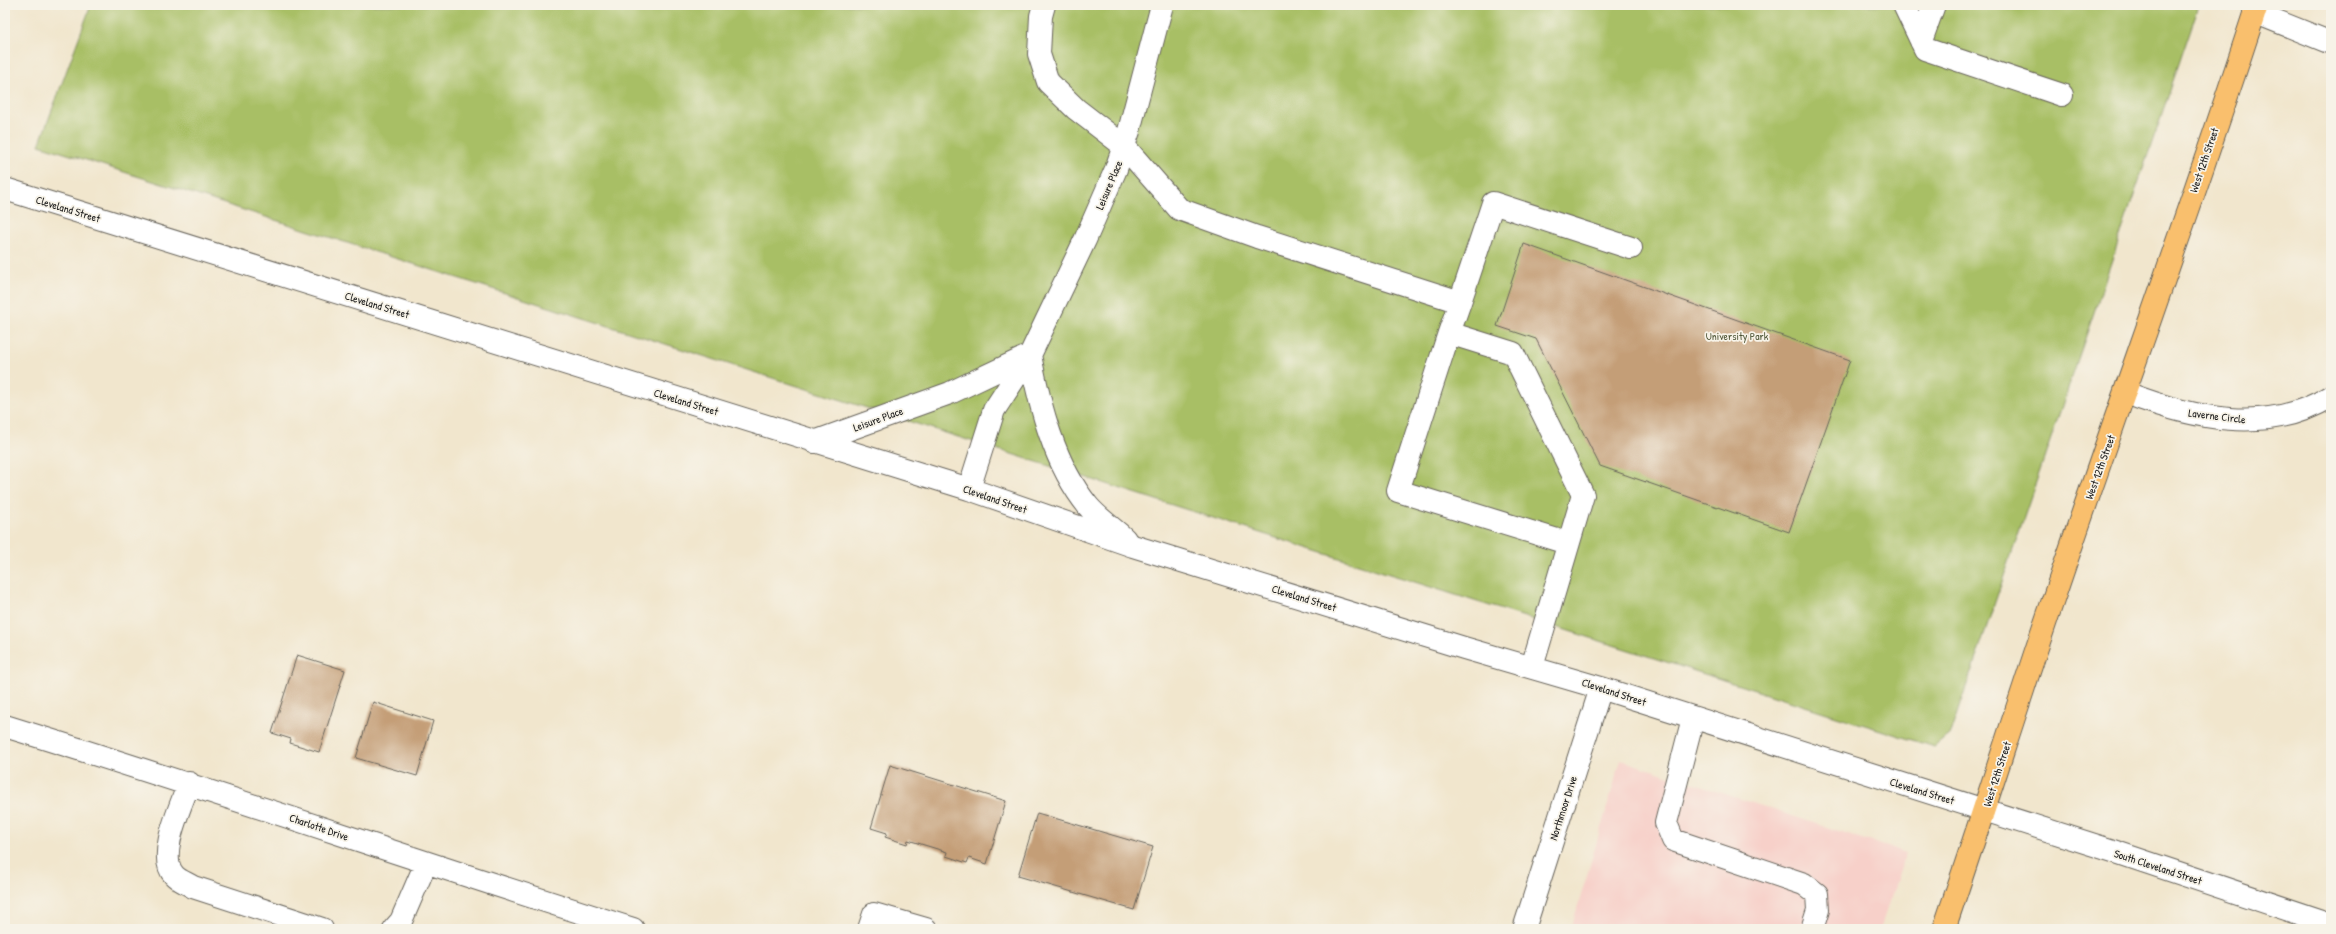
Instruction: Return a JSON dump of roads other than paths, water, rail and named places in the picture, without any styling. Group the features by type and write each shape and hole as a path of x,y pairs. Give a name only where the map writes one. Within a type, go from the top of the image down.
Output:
{"main road":[{"name":"West 12th Street","path":"1944,929 1985,811 2051,604 2126,393 2255,9"}],"street":[{"path":"1044,5 1041,16 1040,54 1048,82 1076,109 1124,146 1179,209 1257,237 1460,302"},
{"name":"Leisure Place","path":"969,489 994,410 1030,355 1085,240 1124,146 1162,5"},
{"path":"1904,5 1926,49 2062,95"},
{"path":"1921,41 1934,5"},
{"path":"2255,9 2331,43"},
{"name":"Cleveland Street","path":"5,189 969,489 1133,546 1601,688 1985,811"},
{"path":"1567,544 1398,491 1493,203 1631,248"},
{"path":"1449,333 1513,353 1583,494 1567,544 1532,668"},
{"path":"1030,355 1038,396 1066,471 1089,506 1133,546"},
{"name":"Leisure Place","path":"814,442 950,393 1030,355"},
{"name":"Laverne Circle","path":"2126,393 2160,406 2203,417 2246,420 2267,419 2304,410 2331,396"},
{"name":"Northmoor Drive","path":"1524,929 1601,688"},
{"path":"1693,718 1666,823 1673,840 1804,884 1817,894 1818,910 1812,929"},
{"name":"Charlotte Drive","path":"5,726 189,783 426,863 633,929"},
{"path":"189,783 170,837 167,859 174,875 193,887 322,929"},
{"name":"South Cleveland Street","path":"1985,811 2331,924"},
{"path":"394,929 401,921 426,863"},
{"path":"869,929 874,914 926,929"}],"park label":[{"name":"University Park","path":"1737,336"}]}
